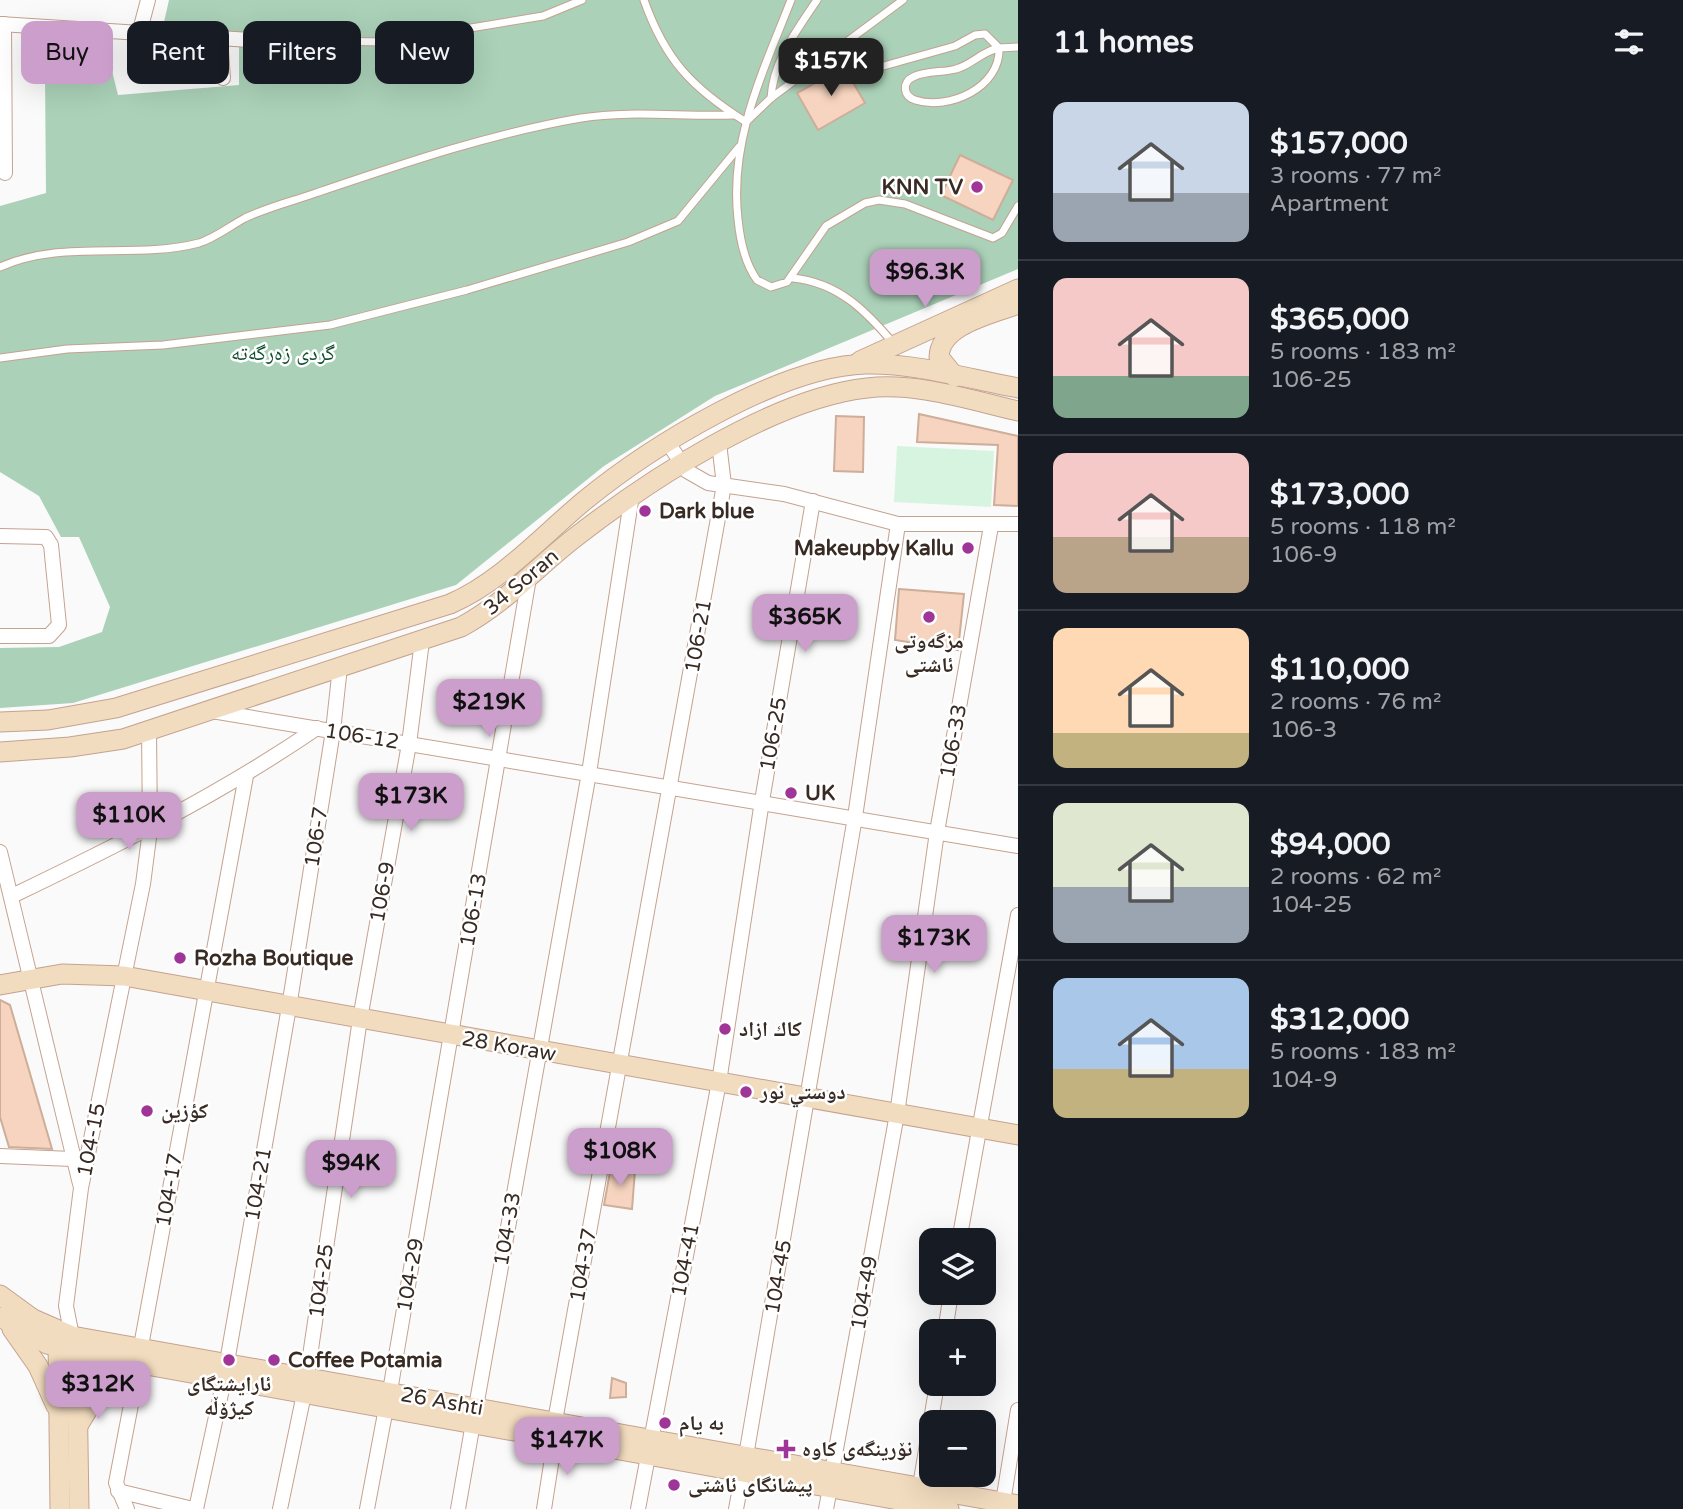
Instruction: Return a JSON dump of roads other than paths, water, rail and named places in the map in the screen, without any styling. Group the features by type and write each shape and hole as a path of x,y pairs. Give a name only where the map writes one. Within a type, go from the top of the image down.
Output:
{"main road":[{"path":"955,377 939,356 949,327 1018,289"},
{"path":"849,366 895,345 1018,304"},
{"name":"34 Soran","path":"0,722 48,720 116,708 450,604 480,588 612,479 668,443 772,389 824,370 888,365 1018,388"},
{"name":"34 Soran","path":"0,752 97,743 149,730 453,630 482,616 564,546 632,495 719,443 809,403 867,388 925,391 1018,411"},
{"name":"28 Koraw","path":"0,985 62,974 124,976 620,1067 1018,1135"},
{"path":"0,1295 66,1342 77,1429 79,1509"},
{"path":"2,1319 66,1342"},
{"path":"2,1319 38,1366 60,1418"},
{"path":"60,1509 60,1418 66,1342"},
{"name":"26 Ashti","path":"66,1342 831,1480 948,1509"},
{"path":"77,1429 84,1412 104,1383 137,1356"},
{"name":"26 Ashti","path":"915,1499 1010,1504"}],"street":[{"path":"142,21 148,0"},
{"path":"5,173 2,24 127,33"},
{"path":"668,443 681,465 700,480 813,501 898,524 1018,524"},
{"name":"106-21","path":"620,1067 724,485 719,443"},
{"name":"104-33","path":"458,1509 589,773 632,495"},
{"name":"106-25","path":"719,1082 762,801 813,501"},
{"name":"104-45","path":"736,1509 856,817 898,524"},
{"name":"106-33","path":"897,1114 937,832 991,526"},
{"path":"0,536 47,537 51,545 59,625 56,632 49,636 0,636"},
{"name":"106-13","path":"451,1035 528,578"},
{"name":"106-9","path":"360,1019 409,744 422,640"},
{"name":"106-7","path":"289,1007 333,731 340,667"},
{"name":"106-12","path":"210,711 762,801 1018,846"},
{"path":"12,896 150,830 246,776 317,728"},
{"name":"104-15","path":"66,1342 66,1306 81,1188 143,884 150,830 149,730"},
{"name":"104-17","path":"118,1491 116,1483 137,1356 246,776"},
{"path":"0,852 12,896 28,980 81,1188"},
{"path":"962,1228 977,1128 1018,915"},
{"name":"104-21","path":"195,1509 226,1371 289,1007"},
{"name":"104-25","path":"280,1509 306,1385 360,1019"},
{"name":"104-29","path":"367,1509 451,1035"},
{"name":"104-37","path":"544,1509 555,1430 620,1067"},
{"name":"104-41","path":"638,1509 719,1082"},
{"name":"104-49","path":"826,1509 897,1114"},
{"path":"0,1156 72,1159"},
{"path":"915,1499 935,1396"},
{"path":"1010,1504 1018,1410"},
{"path":"118,1491 127,1509"},
{"path":"118,1491 195,1509"}],"lane":[{"path":"361,41 386,41 543,16 582,0"},
{"path":"644,0 654,29 670,57 693,84 746,122"},
{"path":"791,0 739,147 737,211 740,238 751,272 757,280 771,287 780,287 793,278 817,236 837,218 865,203 879,200 905,204 993,238 1002,233 1018,206"},
{"path":"771,98 772,80 780,62 817,0"},
{"path":"746,122 771,98 903,0"},
{"path":"873,69 955,46 975,35 985,34 999,48 999,61 995,72 971,93 936,101 912,99 907,95 907,80 965,66 989,50 999,48 1018,47"},
{"path":"0,267 20,258 75,251 166,250 202,242 248,217 361,178 497,136 582,118 639,113 734,115"},
{"path":"0,358 67,349 163,345 330,325 481,286 628,242 678,221 739,147"},
{"path":"793,278 814,280 833,287 873,320 895,345"}],"place":[{"name":"KNN TV","path":"977,187"},
{"name":"Dark blue","path":"645,511"},
{"name":"Makeupby Kallu","path":"968,548"},
{"name":"مزگەوتی ئاشتی","path":"929,617"},
{"name":"UK","path":"791,793"},
{"name":"Rozha Boutique","path":"180,958"},
{"name":"كاك ازاد","path":"725,1029"},
{"name":"دوستي نور","path":"746,1092"},
{"name":"كؤزين","path":"147,1111"},
{"name":"ئارایشتگای کیژۆڵە","path":"229,1360"},
{"name":"Coffee Potamia","path":"274,1360"},
{"name":"به يام","path":"665,1423"},
{"name":"نۆرینگەی کاوە","path":"786,1449"},
{"name":"پیشانگای ئاشتی","path":"674,1485"}],"park label":[{"name":"گردی زەرگەتە","path":"283,353"}]}
